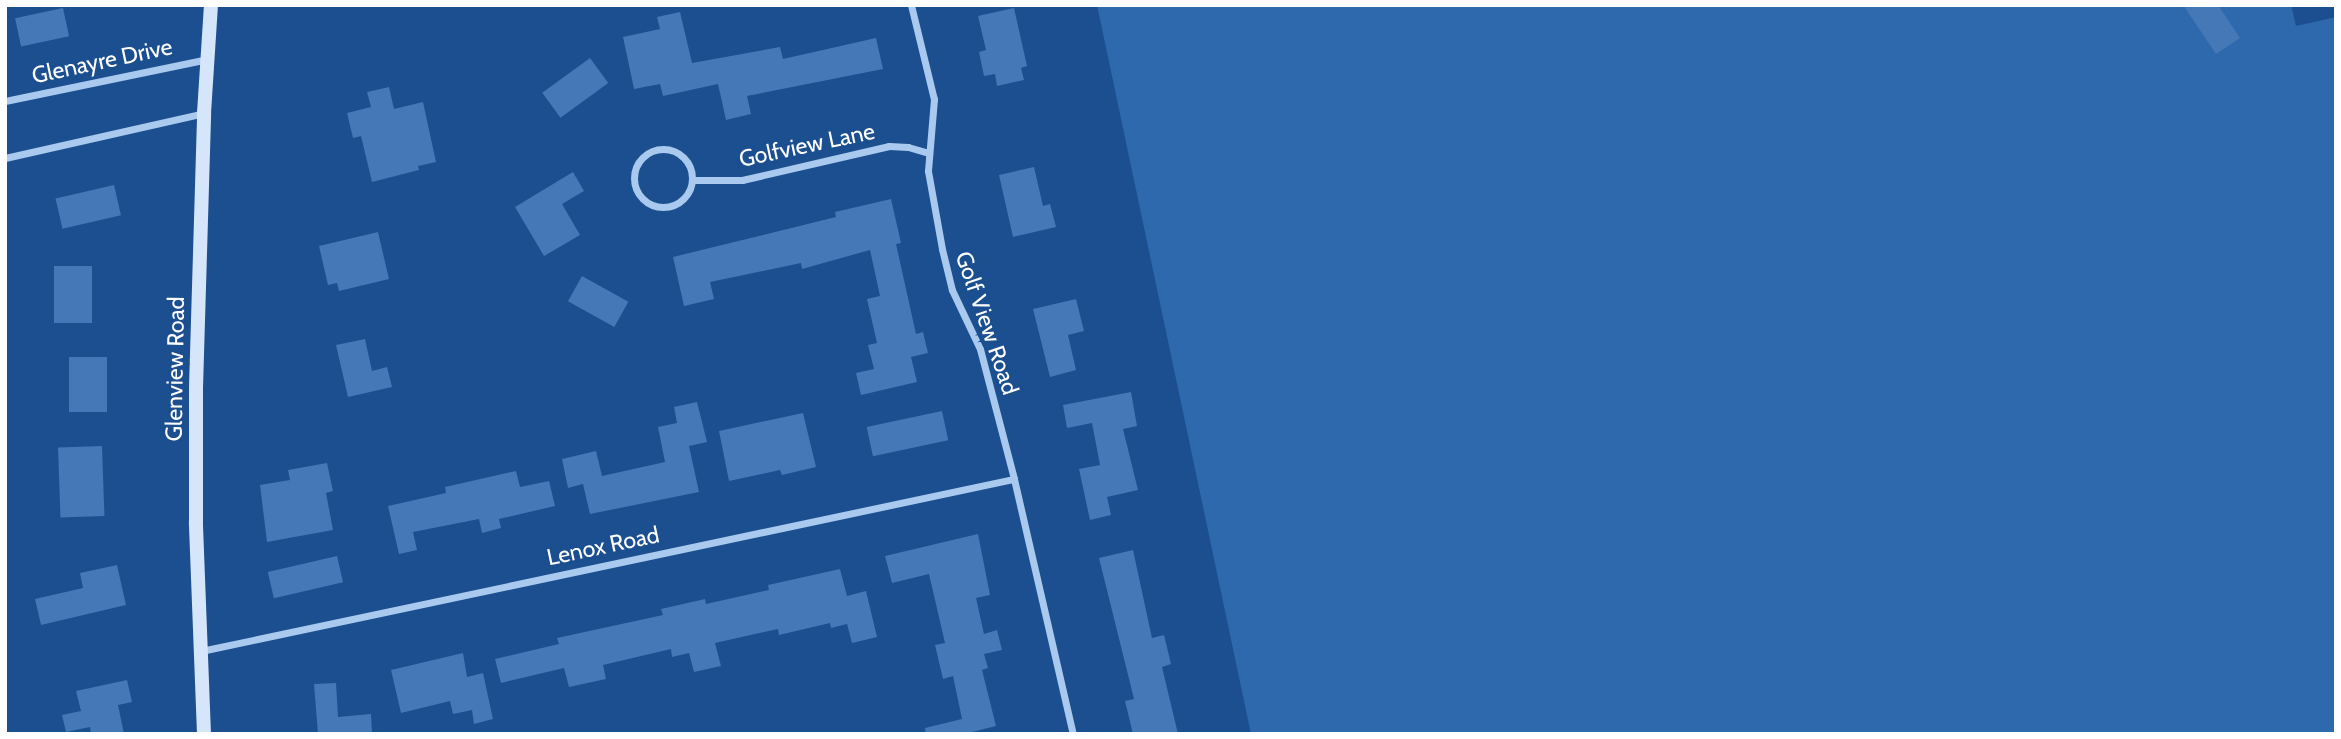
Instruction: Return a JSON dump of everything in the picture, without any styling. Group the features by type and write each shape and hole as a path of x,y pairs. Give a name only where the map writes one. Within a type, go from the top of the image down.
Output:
{"main road":[{"name":"Glenview Road","path":"204,734 196,388 204,113 211,5"}],"street":[{"name":"Golf View Road","path":"911,5 934,99 929,192 952,290 980,349 1014,479 1073,734"},
{"name":"Glenayre Drive","path":"5,101 207,59"},
{"path":"5,158 204,113"},
{"name":"Golfview Lane","path":"692,180 742,180 889,146 908,146 929,153"},
{"path":"665,149 677,152 686,161 692,180 683,199 671,206 660,207 640,196 634,174 642,158 652,151 665,149"},
{"name":"Lenox Road","path":"200,651 1014,479"}],"shaded area":[{"path":"1097,5 2291,5 2296,26 2336,17 2336,734 1251,734"}],"building":[{"path":"2183,5 2218,5 2240,38 2216,54"},
{"path":"63,8 69,36 21,47 15,18"},
{"path":"1014,8 1027,66 1021,68 1024,80 997,86 995,74 984,76 979,52 986,50 978,16"},
{"path":"680,12 692,63 780,47 783,59 876,38 883,69 747,96 751,114 726,120 718,84 663,96 660,84 634,89 623,37 660,29 657,17"},
{"path":"590,58 608,83 560,118 542,93"},
{"path":"389,87 394,109 423,102 436,162 418,166 419,170 372,182 361,136 353,138 347,113 371,107 367,92"},
{"path":"1034,167 1043,206 1050,204 1056,227 1013,237 999,175"},
{"path":"573,172 584,191 562,204 580,235 544,256 515,207"},
{"path":"114,185 121,215 63,229 56,198"},
{"path":"891,199 901,243 896,244 916,334 923,332 928,353 911,357 917,382 861,395 856,373 874,369 868,345 877,343 867,299 880,296 870,250 802,269 801,263 710,282 714,299 684,306 673,257 836,217 835,212"},
{"path":"378,232 389,279 339,291 337,283 328,285 319,246"},
{"path":"54,266 92,266 92,323 54,323"},
{"path":"582,276 628,302 614,327 568,301"},
{"path":"1076,299 1084,331 1068,335 1076,370 1050,377 1033,309"},
{"path":"365,339 372,371 387,367 392,387 348,397 336,345"},
{"path":"69,357 107,357 107,412 69,412"},
{"path":"1131,392 1137,426 1123,429 1138,490 1107,497 1111,515 1090,520 1079,469 1100,465 1092,423 1067,428 1063,405"},
{"path":"697,402 707,442 689,446 699,492 590,514 583,484 568,488 562,459 596,451 602,476 665,462 658,427 677,423 674,407"},
{"path":"942,411 948,440 873,456 867,427"},
{"path":"803,413 816,467 782,475 780,470 729,481 719,431"},
{"path":"102,446 104,516 60,517 58,448"},
{"path":"327,463 333,491 326,493 333,530 267,542 260,485 290,480 288,470"},
{"path":"516,471 520,487 549,481 555,506 499,519 501,528 482,533 479,519 413,532 417,550 399,554 388,506 446,493 445,487"},
{"path":"978,534 990,595 976,598 984,634 997,630 1002,650 984,654 988,668 982,670 996,726 964,734 926,734 925,728 962,719 953,676 943,679 935,645 945,643 929,574 892,583 885,556"},
{"path":"1133,550 1152,638 1164,635 1171,664 1162,667 1178,734 1133,734 1125,701 1134,699 1099,558"},
{"path":"337,556 343,582 274,598 268,572"},
{"path":"117,565 126,605 41,625 35,599 83,588 80,573"},
{"path":"840,569 847,596 866,591 877,637 852,643 847,624 831,628 830,623 779,635 778,629 715,643 721,666 694,672 689,653 672,657 671,649 603,665 606,679 569,687 564,668 501,683 495,659 559,644 557,638 663,615 661,609 705,599 706,604 769,590 768,585"},
{"path":"463,653 467,677 483,673 493,719 474,724 472,710 453,714 450,701 401,713 391,670"},
{"path":"127,680 132,702 118,705 124,734 91,734 90,727 66,732 62,715 81,711 76,691"},
{"path":"336,683 338,717 371,714 372,734 318,734 314,684"}]}
